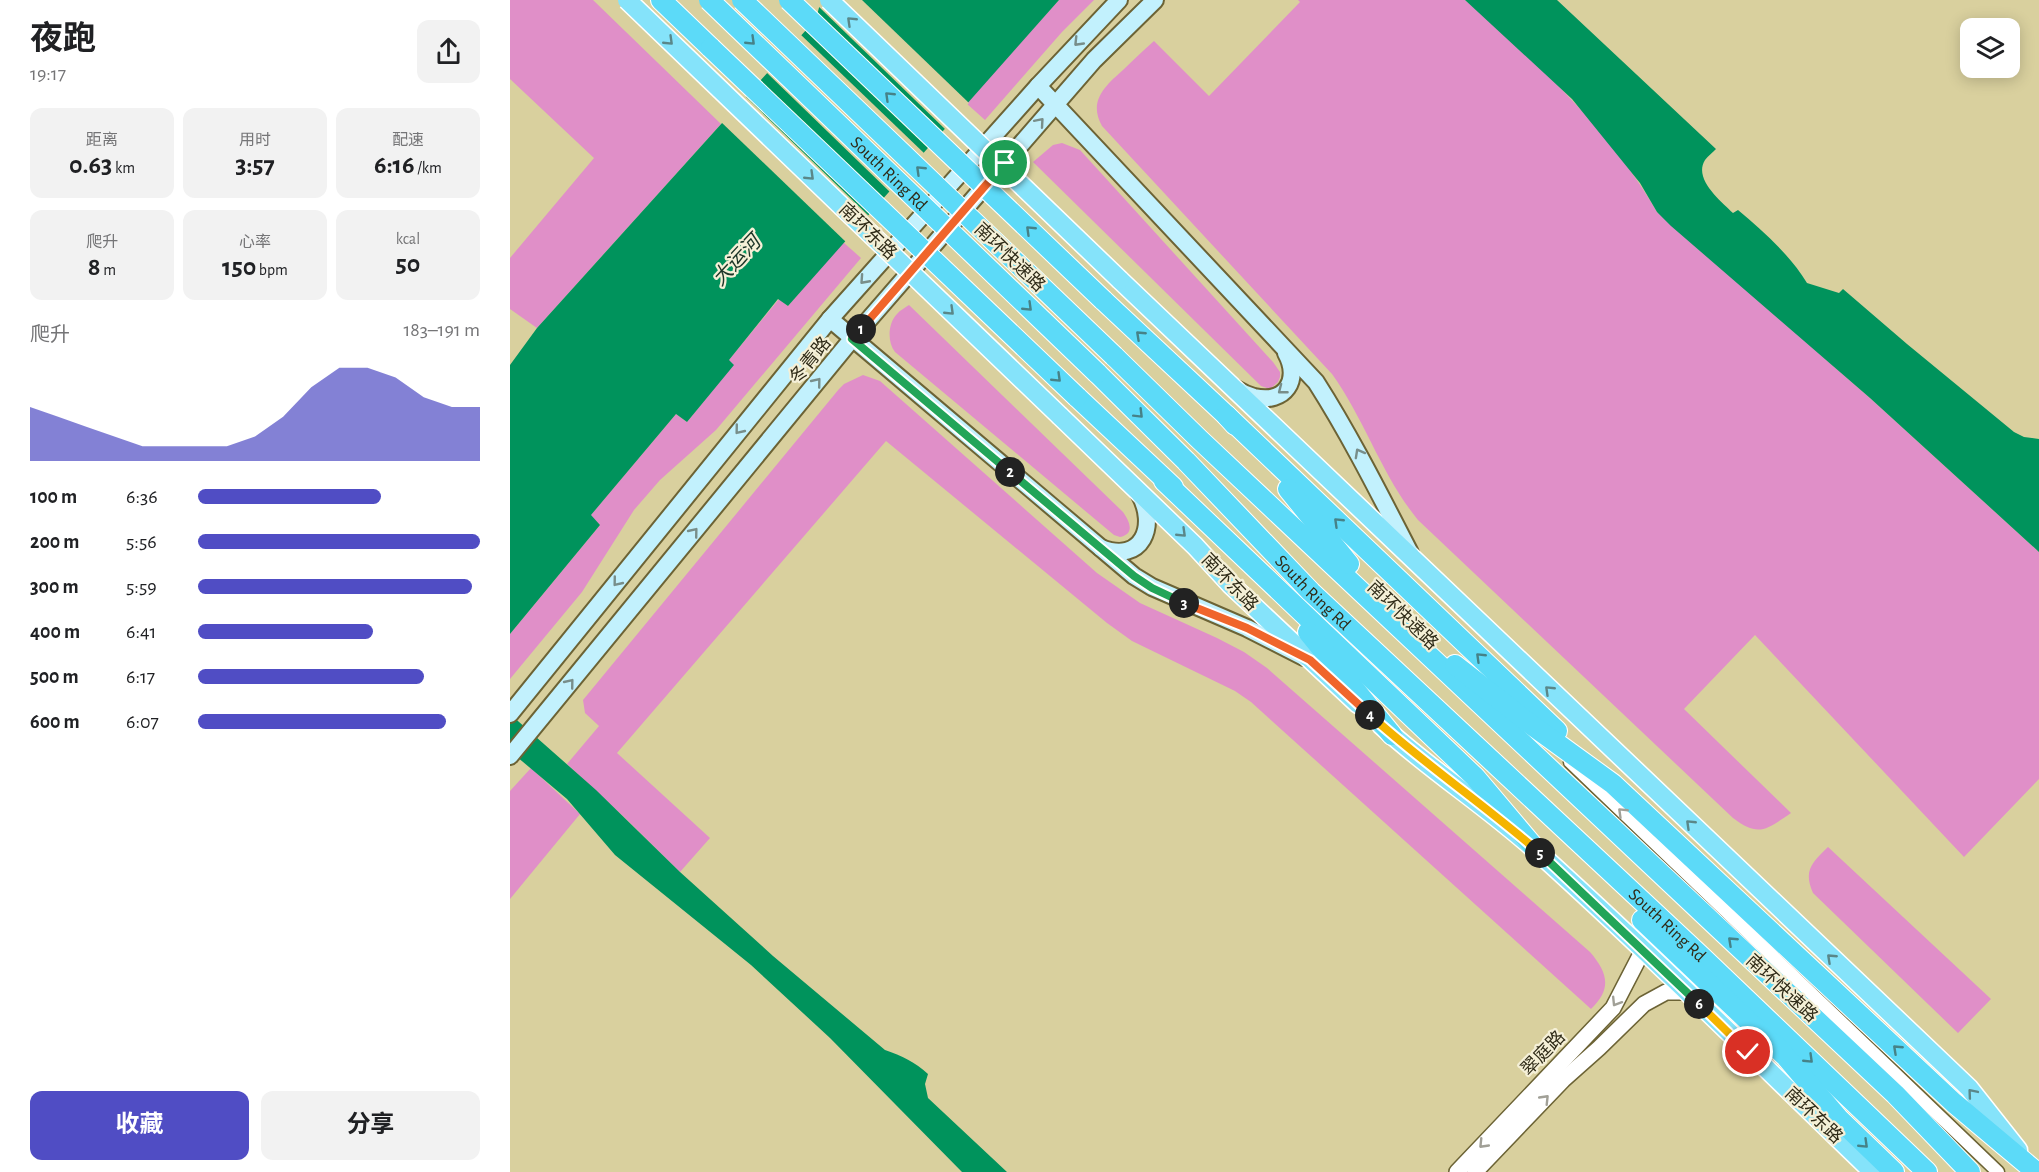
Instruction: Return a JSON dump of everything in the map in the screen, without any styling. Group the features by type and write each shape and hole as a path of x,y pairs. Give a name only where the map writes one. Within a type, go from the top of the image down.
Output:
{"highway":[{"path":"661,0 1475,777 1539,853"},
{"name":"South Ring Rd","path":"709,0 1097,373 1194,469 1311,592 1702,957 1927,1172"},
{"name":"南环快速路","path":"742,0 1198,440 1895,1094 1970,1172"},
{"path":"789,0 1613,784 1954,1103 2036,1172"},
{"path":"1226,415 1349,564"},
{"name":"南环快速路","path":"1198,440 1349,564 1454,664 1590,808"},
{"path":"1164,481 1311,592"},
{"path":"1242,539 1783,1053"},
{"path":"1251,563 1392,735"},
{"path":"1454,664 1529,723 1613,784"},
{"path":"1702,957 1839,1119 1894,1172"}],"main road":[{"name":"南环东路","path":"627,0 1195,546 1230,584 1310,660 1412,753 1490,811 1539,853 1873,1172"},
{"path":"829,0 1414,561 1969,1088 2036,1172"},
{"name":"冬青路","path":"511,713 830,319 1038,86 1119,0"},
{"name":"冬青路","path":"510,756 852,339 1094,60 1155,0"},
{"path":"1038,86 1316,382 1340,419 1414,561"},
{"path":"830,319 1134,576 1152,588 1247,628 1310,660"},
{"path":"1231,386 1252,397 1263,398 1276,396 1286,390 1292,378 1293,369 1279,342"},
{"path":"1100,548 1121,552 1134,547 1144,535 1148,528 1148,519 1140,493"}],"street":[{"path":"1529,723 1996,1172"},
{"name":"翠庭路","path":"1457,1172 1613,1008 1643,950"},
{"name":"翠庭路","path":"1475,1172 1563,1080 1644,1004 1666,992 1686,992"},
{"path":"1895,1094 1996,1172"}],"shaded area":[{"path":"510,0 593,0 721,124 537,328 510,309 510,258 594,158 510,79"},
{"path":"1059,0 1094,0 1062,32 985,120 966,103"},
{"path":"1298,0 1465,0 1545,72 1570,98 1617,153 1657,212 1870,398 2039,552 2039,779 1964,857 1755,635 1684,709 1791,813 1763,829 1750,828 1733,818 1418,520 1394,485 1332,374 1102,126 1097,109 1100,95 1110,82 1154,41 1209,96 1300,2"},
{"path":"1062,143 1080,150 1273,362 1280,372 1280,377 1270,389 1261,386 1033,162 1053,145"},
{"path":"843,242 861,258 716,430 660,480 634,510 582,592 510,679 510,634 600,525 590,516 676,414 687,422 733,365 728,361 779,299 788,306"},
{"path":"909,305 1123,512 1130,527 1128,533 1120,537 1114,535 895,352 890,338 890,327 898,313"},
{"path":"863,375 880,381 1097,573 1140,603 1217,638 1244,652 1267,668 1590,952 1604,974 1605,988 1598,1002 1591,1009 1251,702 1235,691 1132,641 1107,623 886,441 617,753 710,838 680,872 567,764 599,726 585,713 583,700 839,389"},
{"path":"531,768 580,814 510,899 510,791"},
{"path":"1828,847 1991,999 1958,1033 1813,893 1809,873 1811,867"}],"water":[{"name":"大运河","path":"821,0 1059,0 788,306 778,299 729,360 734,365 687,422 676,414 591,515 600,525 510,634 510,365 537,328 816,19"},
{"path":"1465,0 1557,0 1716,149 1705,160 1702,167 1705,182 1733,213 1738,210 1766,235 1793,263 1807,283 1839,293 1843,289 2014,432 2024,437 2039,439 2039,552 1870,398 1671,226 1657,212 1640,183 1572,99"},
{"path":"510,714 596,790 680,872 773,956 885,1050 908,1060 928,1074 925,1084 928,1098 1007,1172 962,1172 830,1038 751,965 615,855 567,799 510,751"}],"pier":[{"path":"818,0 862,0 969,103 946,130 817,5"},
{"path":"799,33 925,154 891,193 765,71"},
{"path":"744,95 870,217 847,243 720,121"}],"route":[{"path":"1005,163 852,339 1134,576 1152,588 1247,628 1310,660 1412,753 1490,811 1539,853 1748,1052"}]}
